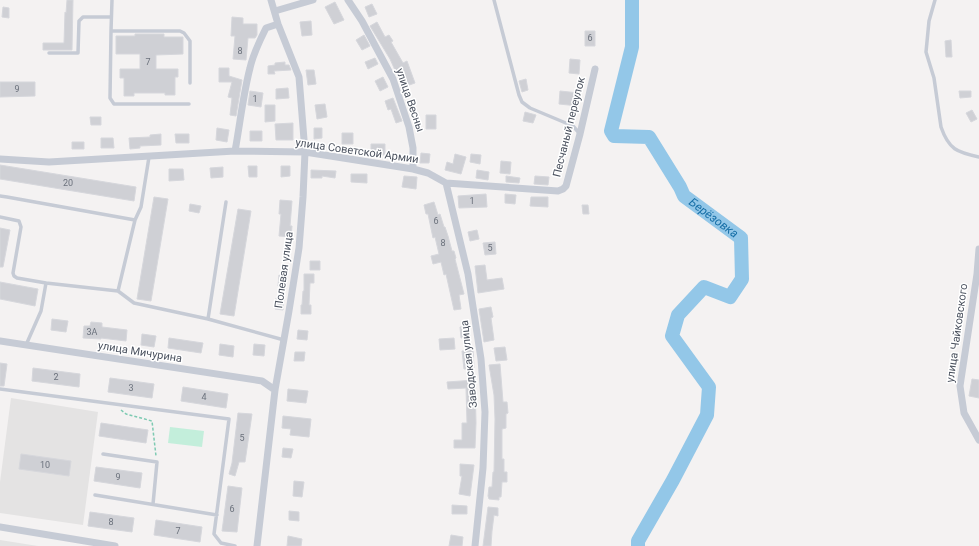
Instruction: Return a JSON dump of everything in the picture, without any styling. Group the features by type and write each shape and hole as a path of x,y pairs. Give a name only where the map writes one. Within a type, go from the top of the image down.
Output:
{"street":[{"name":"Полевая улица","path":"257,546 276,390 299,248 305,152 299,77 278,24 271,0"},
{"path":"275,11 313,0"},
{"name":"улица Весны","path":"348,0 362,21 393,79 409,128 413,148 413,169"},
{"path":"235,151 243,102 253,58 266,28 278,24"},
{"name":"Песчаный переулок","path":"563,189 566,186 580,134 595,69"},
{"name":"улица Советской Армии","path":"0,159 49,162 235,151 305,152 413,169 428,173 446,183 551,191 563,189"},
{"name":"Заводская улица","path":"446,183 468,274 481,360 485,412 484,468 475,546"},
{"name":"улица Чайковского","path":"979,249 976,282 960,386 964,413 979,440"},
{"name":"улица Мичурина","path":"0,341 262,382 276,390"},
{"path":"0,527 114,546"}],"lane":[{"path":"112,0 110,98 114,104 189,104"},
{"path":"494,0 522,102 530,108 573,126 580,134"},
{"path":"935,0 928,26 926,52 934,78 941,127 943,134 952,148 958,152 979,157"},
{"path":"49,53 78,53 79,22 83,17 111,17"},
{"path":"111,31 184,33 190,41 190,83"},
{"path":"118,291 135,220 141,207 149,157"},
{"path":"0,196 7,196 135,220"},
{"path":"208,318 226,202"},
{"path":"0,217 19,221 21,227 13,273 17,278 46,283 118,291 134,302 208,318 284,340"},
{"path":"26,345 41,311 46,283"},
{"path":"0,389 229,419 214,534 221,543 235,546"},
{"path":"103,454 157,462 153,504"},
{"path":"95,495 217,515"}],"path":[{"path":"114,404 126,414 152,421 157,462"}],"shaded area":[{"path":"11,398 98,412 83,525 0,513 0,482"},
{"path":"0,540 38,546 0,546"}],"green space":[{"path":"170,427 204,431 202,447 168,443"}],"building":[{"path":"67,0 73,0 72,50 43,50 43,43 64,43"},
{"path":"335,2 344,20 334,24 325,7"},
{"path":"372,4 377,14 369,17 365,7"},
{"path":"3,7 9,8 9,18 2,17"},
{"path":"232,17 243,18 243,24 257,24 257,35 255,38 248,38 246,60 233,59 235,36 231,36"},
{"path":"311,21 312,35 302,36 300,22"},
{"path":"377,22 385,37 389,35 393,41 391,42 403,63 407,61 415,83 401,88 399,79 390,59 370,26"},
{"path":"585,31 595,31 595,46 585,46"},
{"path":"135,34 164,34 164,37 183,37 183,54 156,55 156,69 178,69 178,77 175,77 175,95 165,95 165,93 134,93 134,96 124,96 124,78 120,78 120,69 140,69 140,54 116,54 116,36 135,36"},
{"path":"364,35 370,46 362,50 356,40"},
{"path":"951,40 952,57 946,57 945,41"},
{"path":"375,58 378,64 368,69 365,62"},
{"path":"570,59 580,60 579,74 569,73"},
{"path":"285,62 285,65 289,65 291,70 274,71 275,74 268,74 268,66 275,65 275,63"},
{"path":"219,68 229,68 229,76 242,80 236,116 230,115 232,98 228,97 232,82 219,82"},
{"path":"306,70 314,70 316,84 308,85"},
{"path":"383,77 388,87 380,91 375,81"},
{"path":"526,79 528,90 522,92 519,81"},
{"path":"0,82 35,82 35,96 0,97"},
{"path":"288,88 289,98 276,99 276,89"},
{"path":"250,91 263,93 261,107 248,105"},
{"path":"560,91 579,93 578,106 559,104"},
{"path":"959,91 971,91 971,97 960,98"},
{"path":"393,98 402,121 396,123 391,109 388,110 385,101"},
{"path":"325,104 327,117 317,119 315,105"},
{"path":"265,105 275,105 275,121 265,122"},
{"path":"972,110 977,119 971,122 966,113"},
{"path":"525,112 536,115 533,123 523,121"},
{"path":"426,115 436,115 436,129 426,129"},
{"path":"90,117 101,117 101,125 91,125"},
{"path":"293,123 293,140 276,140 275,124"},
{"path":"217,128 229,130 227,142 216,140"},
{"path":"314,128 322,128 322,138 314,139"},
{"path":"250,131 262,131 262,141 250,141"},
{"path":"342,133 353,133 353,144 342,144"},
{"path":"161,134 161,145 140,146 140,148 130,149 129,138 150,137 150,135"},
{"path":"175,134 189,134 189,143 176,143"},
{"path":"101,138 113,138 114,148 101,148"},
{"path":"72,142 84,142 84,149 72,149"},
{"path":"371,144 385,144 385,155 371,155"},
{"path":"421,153 430,154 429,163 420,163"},
{"path":"455,154 466,157 461,174 445,170 447,162 453,164"},
{"path":"471,154 481,155 480,164 470,162"},
{"path":"501,161 511,162 510,174 500,173"},
{"path":"0,165 136,187 134,201 0,179"},
{"path":"248,166 257,166 257,177 249,177"},
{"path":"281,166 290,166 290,176 281,177"},
{"path":"223,167 223,177 211,178 210,168"},
{"path":"169,169 183,169 184,180 169,181"},
{"path":"311,170 336,171 335,178 322,176 322,178 311,178"},
{"path":"477,170 489,172 488,180 476,178"},
{"path":"351,174 367,174 367,183 351,182"},
{"path":"404,176 417,177 416,189 402,187"},
{"path":"506,176 520,178 519,183 506,182"},
{"path":"535,176 549,177 548,185 534,184"},
{"path":"486,194 487,207 459,208 458,196"},
{"path":"505,194 516,195 515,204 505,203"},
{"path":"154,197 168,199 151,301 137,299"},
{"path":"531,197 548,197 548,207 530,206"},
{"path":"280,200 292,201 290,226 292,226 291,237 279,236 281,214 279,214"},
{"path":"434,202 456,258 464,294 459,295 461,309 454,310 446,274 444,275 441,262 433,264 431,256 439,254 424,205"},
{"path":"190,204 201,206 199,213 189,211"},
{"path":"582,205 588,205 589,214 583,214"},
{"path":"238,209 251,211 234,316 220,314"},
{"path":"0,228 10,230 3,267 0,267"},
{"path":"477,230 479,239 470,241 468,232"},
{"path":"495,242 496,254 485,255 483,243"},
{"path":"310,261 320,261 320,270 310,270"},
{"path":"485,265 487,280 502,278 504,289 478,293 475,266"},
{"path":"304,274 314,274 314,283 310,283 309,305 311,305 311,314 301,314 304,291"},
{"path":"279,275 287,276 286,287 278,286"},
{"path":"0,282 38,289 35,306 0,299"},
{"path":"276,298 284,299 283,310 275,309"},
{"path":"491,307 494,340 484,342 479,309"},
{"path":"52,319 68,321 66,332 51,330"},
{"path":"91,322 102,323 102,327 127,330 126,341 101,338 83,338 84,326 90,326"},
{"path":"469,326 470,337 461,338 460,327"},
{"path":"298,330 308,331 307,340 297,339"},
{"path":"142,334 156,336 154,347 141,345"},
{"path":"169,338 203,343 201,353 168,348"},
{"path":"454,338 455,349 440,350 439,339"},
{"path":"220,344 234,346 233,357 219,355"},
{"path":"254,344 265,345 264,356 253,355"},
{"path":"505,347 507,360 496,361 494,348"},
{"path":"473,350 474,368 464,369 462,351"},
{"path":"295,352 305,352 304,361 294,361"},
{"path":"0,363 7,364 4,386 0,386"},
{"path":"500,364 503,402 507,402 508,413 506,414 506,428 502,429 502,459 504,459 504,472 507,472 507,482 502,482 501,497 499,497 499,500 489,499 488,496 489,487 492,487 494,472 495,419 494,395 489,365"},
{"path":"33,368 80,374 79,387 32,381"},
{"path":"110,378 154,384 152,398 108,392"},
{"path":"972,379 979,380 979,398 969,396"},
{"path":"475,380 475,448 454,448 454,440 462,440 462,423 467,423 466,388 448,389 447,382"},
{"path":"183,387 228,394 226,408 181,401"},
{"path":"288,389 308,391 306,403 287,401"},
{"path":"238,413 252,414 245,462 239,462 235,476 229,474 232,463"},
{"path":"283,416 311,419 309,437 290,435 291,429 282,428"},
{"path":"101,423 148,430 146,443 99,436"},
{"path":"283,448 293,449 291,458 282,457"},
{"path":"21,454 71,461 69,476 19,469"},
{"path":"460,464 474,465 470,496 459,494 462,476 460,476"},
{"path":"96,467 142,473 140,488 94,481"},
{"path":"294,481 304,482 302,497 293,496"},
{"path":"228,486 242,488 237,532 222,531"},
{"path":"452,505 467,506 467,514 452,514"},
{"path":"488,507 498,508 498,516 494,515 491,546 483,546"},
{"path":"289,511 299,512 299,521 289,520"},
{"path":"90,512 134,518 132,532 88,526"},
{"path":"156,520 202,527 200,542 154,535"},
{"path":"451,535 463,537 462,546 449,546"},
{"path":"288,536 302,539 301,546 287,546"}],"waterway":[{"name":"Берёзовка","path":"632,0 632,47 611,131 614,136 649,137 684,196 741,238 742,279 730,297 704,287 678,315 672,336 709,387 707,415 673,480 638,541 638,546"}]}
